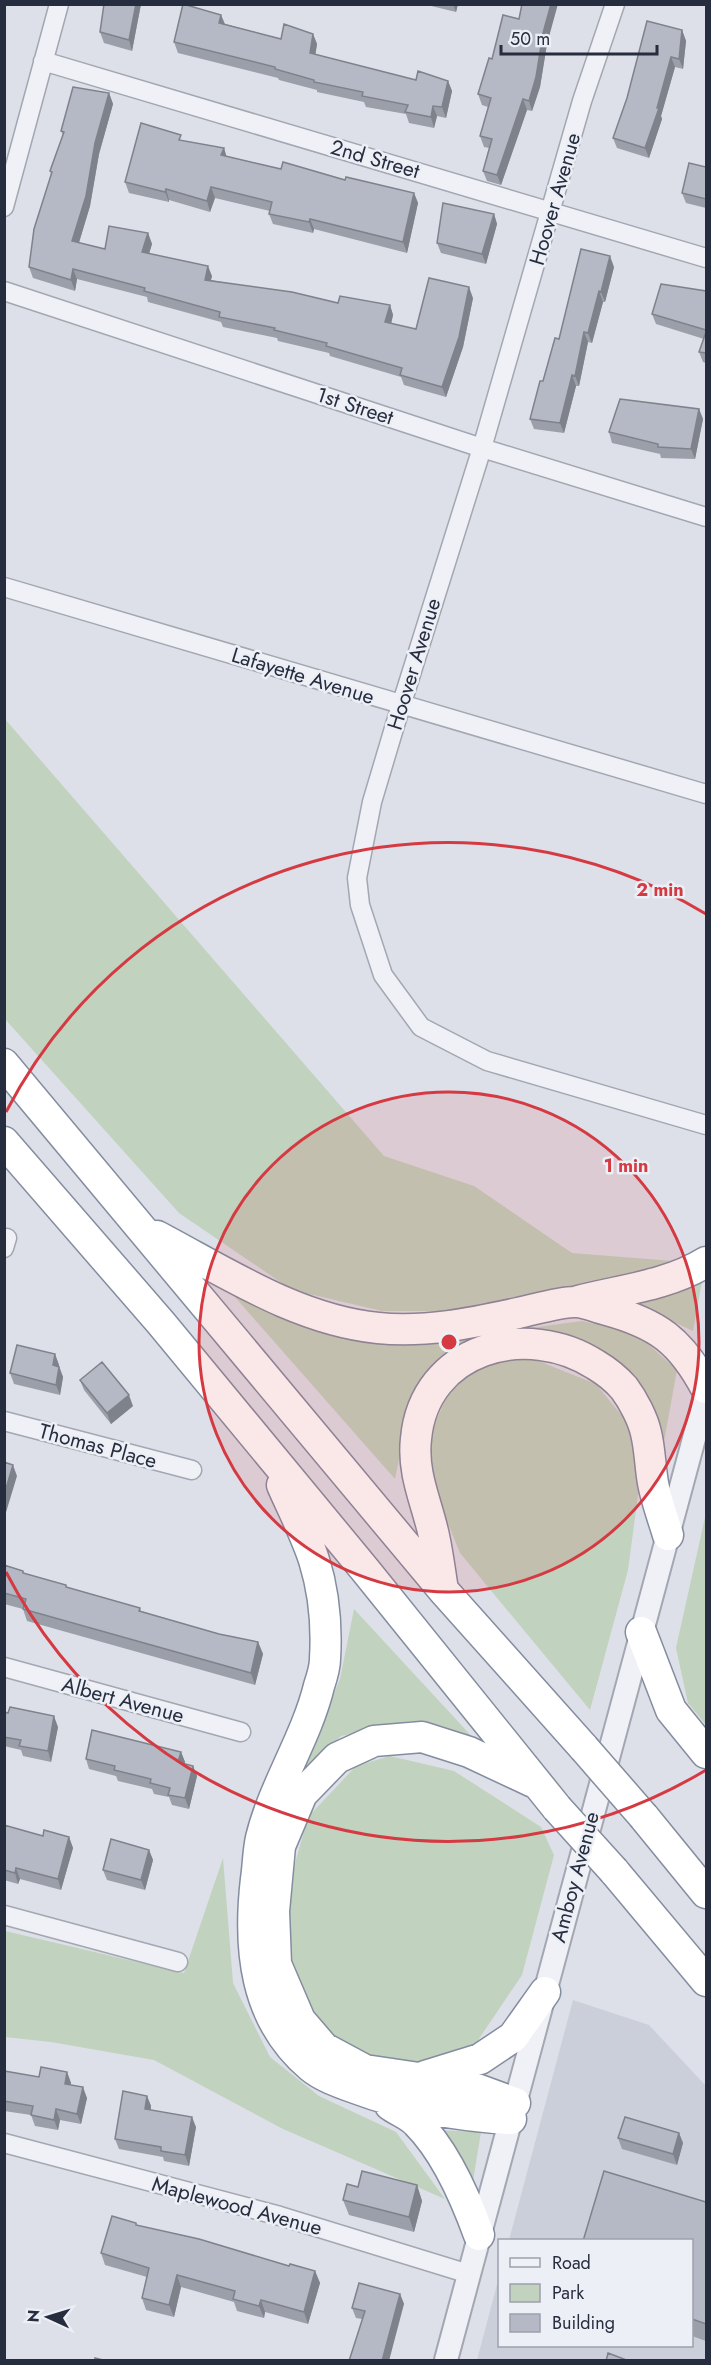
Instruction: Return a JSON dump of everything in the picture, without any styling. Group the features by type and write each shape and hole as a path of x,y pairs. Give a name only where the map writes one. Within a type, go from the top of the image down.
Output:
{"highway":[{"path":"4,1064 443,1590 644,1817 706,1893"},
{"path":"4,1142 161,1323 549,1797 706,1981"},
{"path":"144,1229 269,1295 310,1312 367,1326 427,1329 480,1322 665,1280 685,1274 706,1262"},
{"path":"576,1302 630,1317 660,1331 693,1362 706,1388"},
{"path":"443,1590 434,1536 417,1480 416,1439 429,1395 451,1368 470,1356 496,1346 537,1343 560,1348 582,1356 604,1370 624,1388 646,1432 653,1484 668,1535"},
{"path":"269,1455 314,1560 325,1609 325,1662 314,1708 278,1787 261,1839 254,1900 253,1948 262,1997 280,2032 311,2067 339,2082 425,2109 467,2116 513,2111"},
{"path":"641,1632 671,1710 706,1753"},
{"path":"513,2111 466,2085 365,2070 324,2048 300,2020 276,1964 274,1911 280,1846 302,1794 337,1758 374,1740 422,1737 470,1752 549,1797"},
{"path":"415,2079 480,2059 505,2043 513,2037 545,1992"},
{"path":"372,2094 417,2122 444,2159 466,2199 479,2235"}],"street":[{"path":"4,207 59,4"},
{"name":"Hoover Avenue","path":"615,4 582,101 482,448 372,802 357,878 360,905 383,975 421,1027 487,1061 706,1125"},
{"name":"2nd Street","path":"43,61 706,258"},
{"name":"1st Street","path":"4,291 482,448 706,517"},
{"name":"Lafayette Avenue","path":"4,587 706,794"},
{"name":"Amboy Avenue","path":"446,2361 706,1394"},
{"name":"Thomas Place","path":"4,1421 192,1470"},
{"name":"Albert Avenue","path":"4,1667 241,1732"},
{"path":"4,1915 178,1962"},
{"name":"Maplewood Avenue","path":"4,2143 280,2216 469,2274"}],"shaded area":[{"path":"573,2000 649,2025 706,2086 706,2360 477,2360 498,2281 498,2347 693,2347 693,2239 509,2239"}],"green space":[{"path":"4,718 384,1156 474,1186 572,1253 673,1261 609,1279 466,1311 382,1311 292,1290 179,1213 5,1019"},
{"path":"703,1276 693,1331 627,1300"},
{"path":"227,1288 431,1339 476,1338 413,1391 395,1479"},
{"path":"582,1321 637,1334 677,1370 663,1447 608,1355 522,1329"},
{"path":"531,1358 596,1384 631,1427 640,1480 628,1570 590,1710 460,1553 431,1482 429,1436 453,1383 488,1362"},
{"path":"706,1513 706,1725 688,1703 676,1648"},
{"path":"354,1609 476,1741 410,1721 341,1736 299,1777 340,1679"},
{"path":"390,1756 454,1771 541,1827 554,1855 522,1975 470,2052 410,2069 378,2065 322,2032 293,1976 285,1899 308,1817 356,1766"},
{"path":"223,1858 233,1983 270,2057 319,2096 396,2132 445,2199 283,2129 154,2060 51,2042 5,2037 5,1931 184,1973"},
{"path":"436,2130 481,2132 472,2187"}],"building":[{"path":"104,4 136,4 129,40 100,32"},
{"path":"183,4 221,15 219,23 281,39 284,24 313,34 310,53 416,80 418,71 448,81 442,107 433,106 431,117 405,112 408,105 362,96 363,92 314,82 314,80 275,69 275,67 174,42"},
{"path":"522,4 551,4 529,101 523,99 497,175 483,171 492,139 480,136 491,98 478,94 489,58 492,59 503,15 519,19"},
{"path":"647,21 682,30 679,59 671,57 657,108 659,108 645,148 613,138 627,98"},
{"path":"73,87 109,93 95,143 86,196 72,241 105,249 109,226 148,233 142,252 208,266 205,280 292,292 338,303 340,296 390,305 385,322 416,329 429,278 469,287 459,337 442,387 400,375 402,368 326,346 327,343 274,330 275,328 219,317 220,312 144,291 145,288 73,269 71,280 29,267 34,229 52,172 50,171 64,132 61,131"},
{"path":"141,123 181,135 179,140 224,148 221,155 281,169 283,162 345,180 346,177 414,193 403,242 310,219 309,222 269,214 272,202 211,187 207,201 166,189 165,192 125,182"},
{"path":"689,163 706,167 706,199 682,193"},
{"path":"443,203 494,214 482,254 437,243"},
{"path":"581,249 610,256 601,292 599,291 588,333 584,332 575,376 572,375 560,423 530,419 555,338 559,339"},
{"path":"661,284 706,291 706,330 652,314"},
{"path":"706,332 706,353 699,352"},
{"path":"620,399 699,409 691,449 658,447 658,444 609,432"},
{"path":"17,1345 55,1354 53,1365 59,1367 56,1385 10,1373"},
{"path":"102,1362 129,1395 107,1413 80,1380"},
{"path":"4,1462 13,1465 4,1495"},
{"path":"4,1565 66,1585 66,1587 140,1608 139,1611 219,1634 258,1642 251,1673 23,1609 26,1599 4,1593"},
{"path":"10,1707 54,1716 48,1751 19,1746 21,1740 4,1737 4,1712 8,1713"},
{"path":"92,1730 181,1752 178,1762 193,1766 185,1798 168,1795 170,1788 150,1783 151,1779 114,1770 115,1766 86,1759"},
{"path":"4,1825 43,1836 44,1830 69,1837 58,1879 16,1868 15,1873 4,1870"},
{"path":"111,1839 149,1850 141,1880 103,1870"},
{"path":"41,2067 67,2072 65,2084 83,2087 77,2114 56,2109 54,2120 31,2115 33,2106 4,2101 4,2071 39,2077"},
{"path":"123,2091 147,2096 145,2109 192,2117 185,2155 161,2151 161,2147 115,2139"},
{"path":"625,2117 679,2133 673,2154 618,2138"},
{"path":"362,2171 417,2185 409,2217 343,2200 347,2184 358,2187"},
{"path":"604,2171 706,2202 706,2324 693,2319 693,2239 584,2239"},
{"path":"112,2216 136,2223 136,2225 199,2239 289,2266 290,2264 315,2271 304,2312 261,2300 259,2306 233,2299 235,2291 177,2275 169,2305 142,2298 149,2268 101,2253"},
{"path":"359,2283 400,2294 382,2361 349,2361 365,2311 352,2308"},
{"path":"608,2353 629,2361 606,2361"}]}
